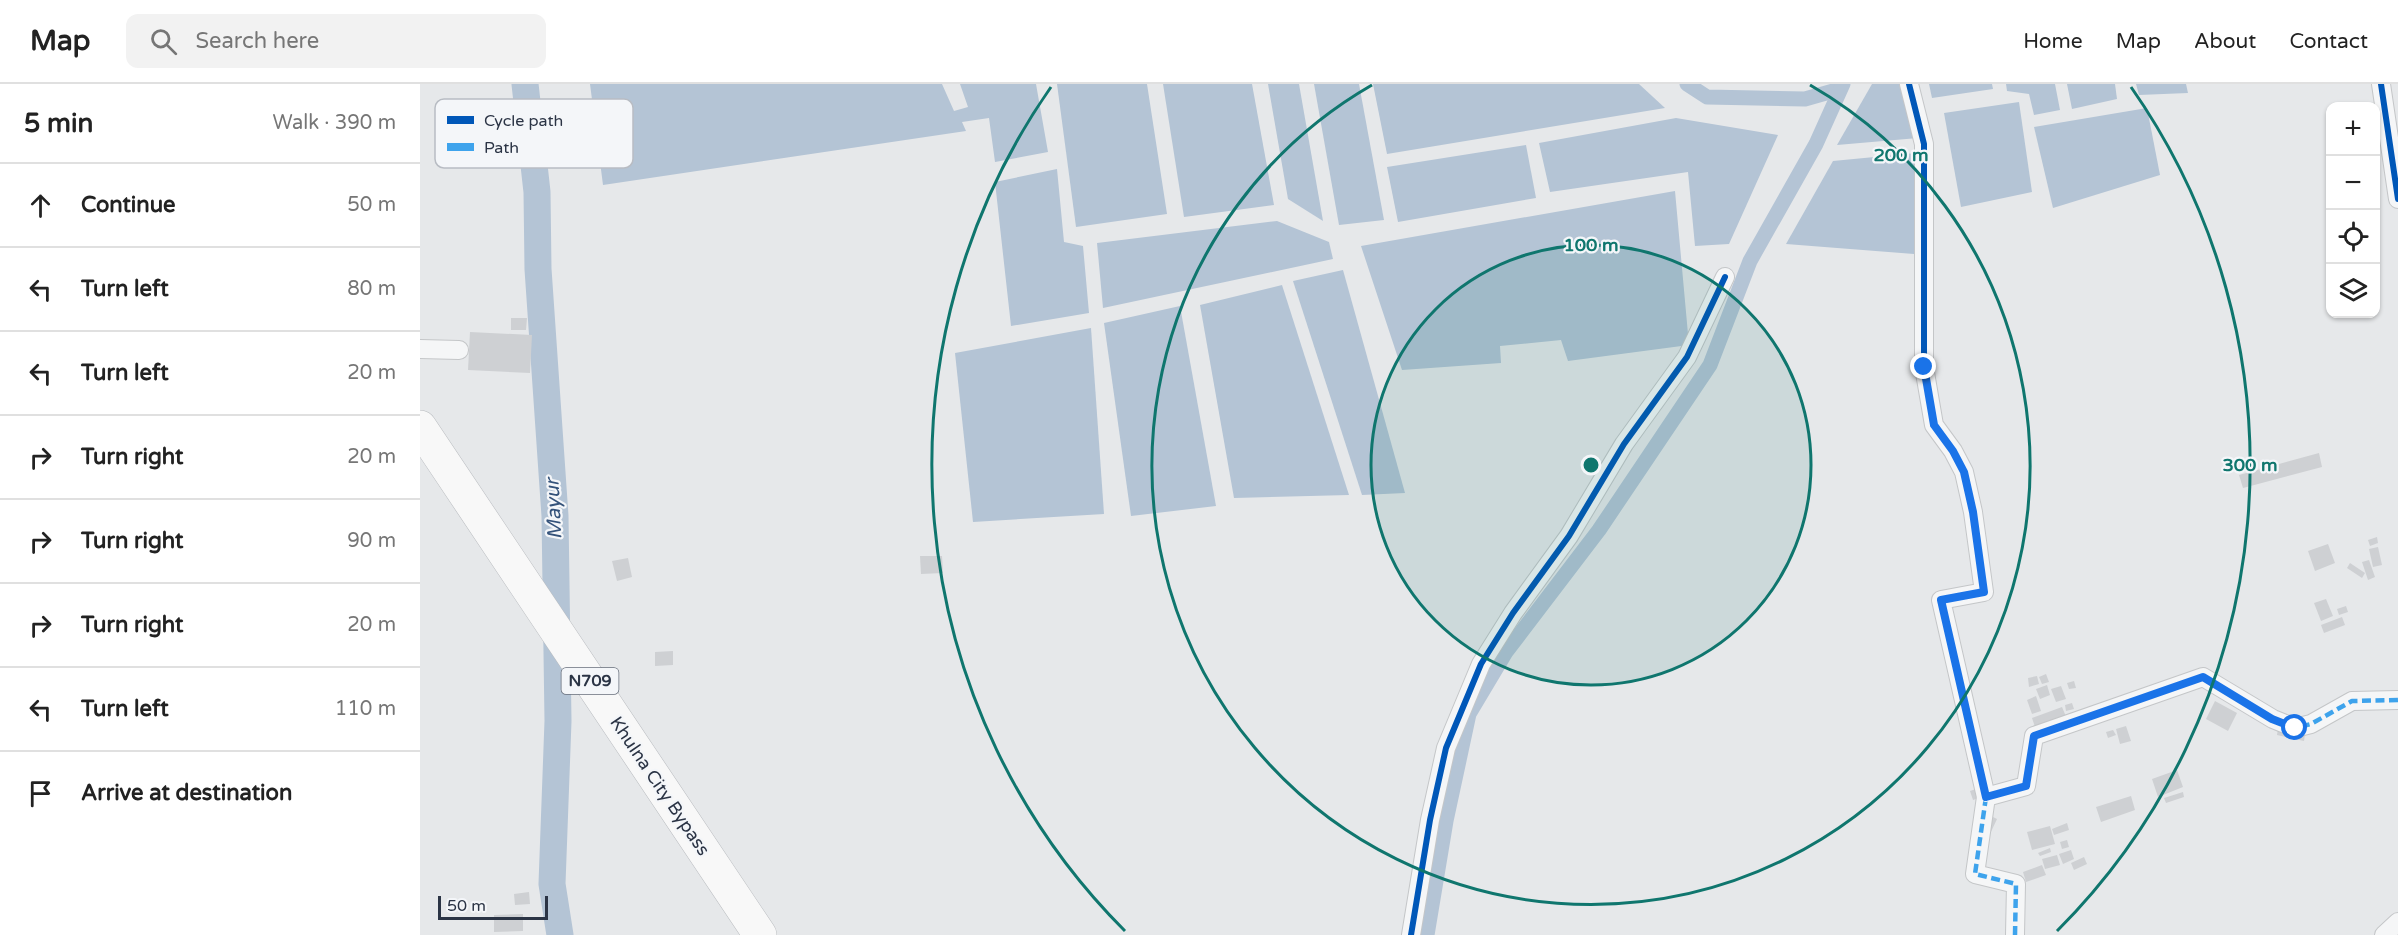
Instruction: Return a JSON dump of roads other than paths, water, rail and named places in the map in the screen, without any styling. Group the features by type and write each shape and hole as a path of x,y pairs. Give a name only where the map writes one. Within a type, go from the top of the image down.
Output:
{"highway":[{"name":"Khulna City Bypass","path":"420,427 760,935"}],"street":[{"path":"1909,84 1924,144 1924,367 1934,425 1953,451 1964,472 1973,512 1984,592 1941,600 1986,797 1975,874 2016,884 2015,935"},
{"path":"2381,84 2398,199"},
{"path":"1411,935 1430,820 1446,748 1480,664 1513,613 1569,536 1624,444 1687,357 1725,277"},
{"path":"420,349 459,350"},
{"path":"1986,797 2026,786 2034,736 2203,677 2272,719 2295,728 2311,724 2352,701 2398,700"},
{"path":"2384,935 2398,922"}],"water":[{"path":"590,84 942,84 954,111 968,107 960,84 1036,84 1048,152 995,162 989,118 962,122 966,131 603,185 601,168 633,168 633,99 592,99"},
{"path":"1057,84 1147,84 1167,214 1076,227"},
{"path":"1163,84 1252,84 1274,205 1184,217"},
{"path":"1268,84 1299,84 1323,221 1288,199"},
{"path":"1314,84 1359,84 1384,220 1339,225"},
{"path":"1373,84 1639,84 1665,108 1387,154"},
{"path":"1872,84 1901,84 1918,138 1837,145"},
{"path":"1929,84 1992,84 1993,89 1932,98"},
{"path":"2006,84 2055,84 2060,110 2034,115 2029,94 2007,91"},
{"path":"2067,84 2115,84 2117,99 2072,109"},
{"path":"2136,84 2186,84 2188,93 2139,95"},
{"path":"2019,102 2032,192 1961,207 1944,113"},
{"path":"2147,108 2160,175 2053,208 2034,127"},
{"path":"1676,118 1778,135 1729,244 1695,246 1688,172 1550,192 1539,143"},
{"path":"1526,145 1536,198 1398,222 1387,167"},
{"path":"1916,153 1914,254 1786,244 1833,161"},
{"path":"1057,169 1064,242 1083,246 1089,313 1011,326 995,182"},
{"path":"1675,191 1689,345 1568,361 1561,340 1500,346 1501,363 1402,370 1361,246"},
{"path":"1277,221 1329,242 1333,259 1103,308 1097,243"},
{"path":"1343,270 1405,493 1362,495 1293,281"},
{"path":"1282,285 1349,495 1234,498 1200,305"},
{"path":"1180,306 1216,506 1131,516 1104,323"},
{"path":"1091,328 1104,514 973,522 955,353"}],"waterway":[{"name":"Mayur","path":"525,84 527,99"},
{"path":"1687,84 1707,97 1805,99 1840,89"},
{"path":"1427,935 1446,821 1469,714 1506,652 1599,530 1710,365 1750,261 1816,144 1843,84"},
{"name":"Mayur","path":"534,168 538,269 555,516 558,721 552,884 560,935"}]}
